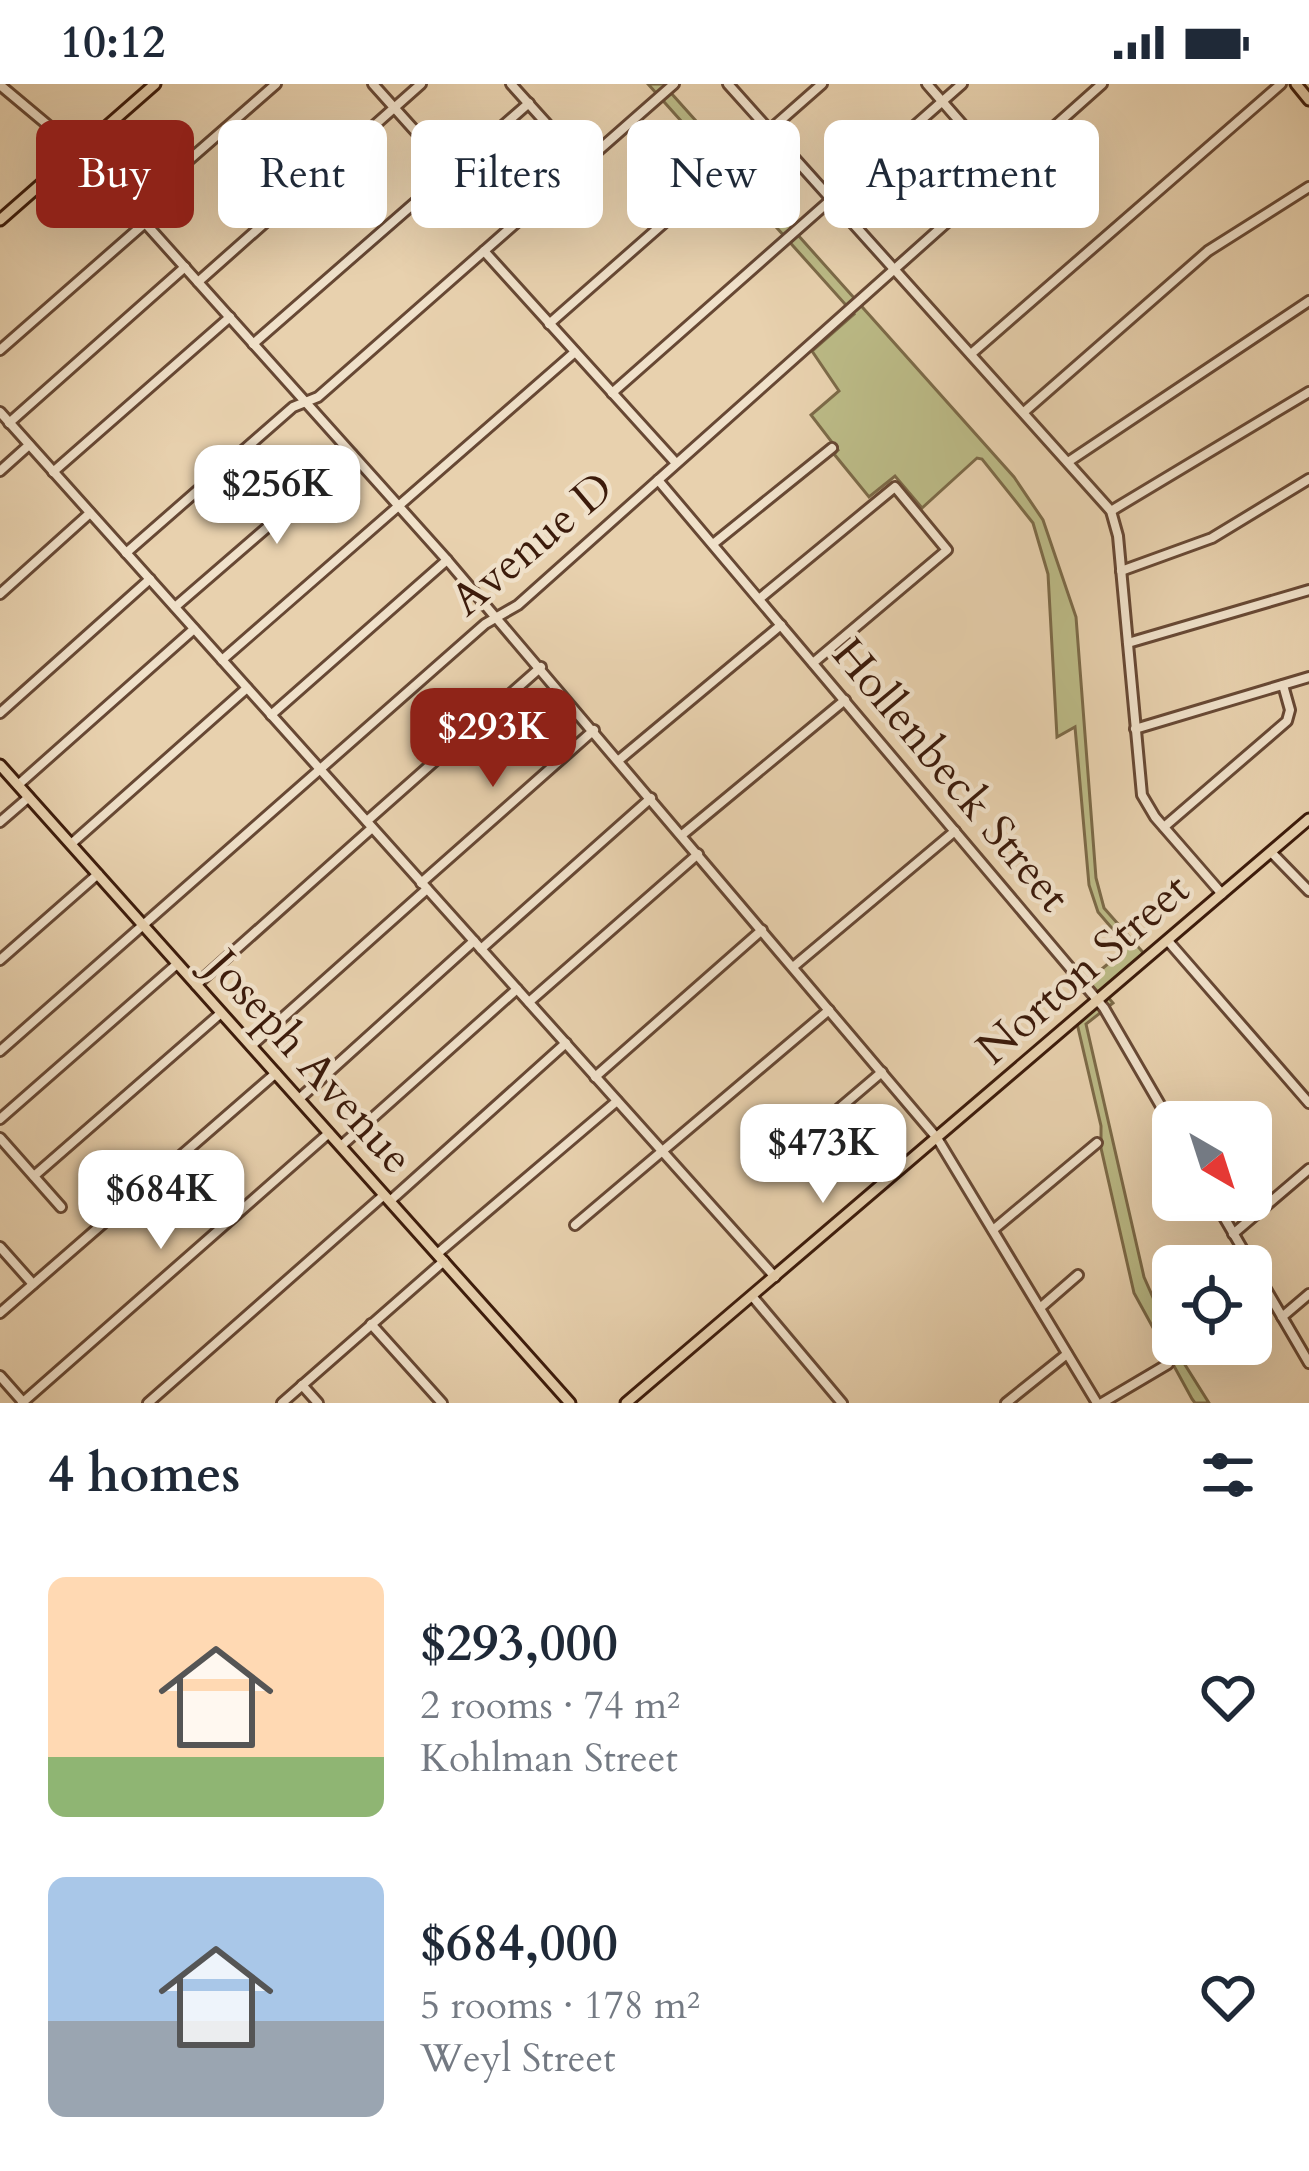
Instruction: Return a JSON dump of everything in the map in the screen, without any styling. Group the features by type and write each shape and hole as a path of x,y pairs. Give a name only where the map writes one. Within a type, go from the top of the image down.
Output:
{"main road":[{"path":"115,120 155,84"},
{"path":"1296,84 1309,100"},
{"path":"0,220 36,189"},
{"name":"Joseph Avenue","path":"0,765 569,1403"},
{"name":"Norton Street","path":"626,1403 1309,819"}],"street":[{"path":"194,156 276,84"},
{"path":"373,84 411,127"},
{"path":"198,282 421,84"},
{"path":"512,84 544,120"},
{"path":"603,146 674,84"},
{"path":"728,84 761,120"},
{"path":"781,120 822,84"},
{"path":"928,84 959,120"},
{"path":"921,120 962,84"},
{"name":"Avenue D","path":"1061,120 1102,84"},
{"path":"971,354 1281,84"},
{"path":"1,87 42,120"},
{"path":"510,120 529,103"},
{"path":"800,163 824,190"},
{"path":"1024,412 1208,251 1309,187"},
{"path":"253,344 411,206"},
{"path":"612,393 824,206"},
{"path":"0,350 139,228"},
{"path":"150,228 498,617 938,1138 1099,1403 1166,1365"},
{"path":"126,553 293,407 318,397 510,228"},
{"path":"549,324 658,228"},
{"path":"858,228 1111,511 1118,530 1140,790 1164,827 1222,894"},
{"name":"Avenue D","path":"0,1051 498,617 518,605 938,228"},
{"path":"484,251 675,462"},
{"path":"9,423 185,267"},
{"path":"1068,462 1309,301"},
{"path":"53,472 230,317"},
{"path":"222,660 574,352"},
{"path":"1111,511 1309,392"},
{"path":"0,412 775,1277"},
{"path":"0,471 29,445"},
{"path":"713,544 832,448"},
{"path":"175,608 352,454"},
{"path":"1121,571 1212,538 1309,479"},
{"name":"Hollenbeck Street","path":"658,480 1098,1000 1158,1101"},
{"path":"759,599 895,487 947,550 813,663"},
{"path":"0,594 90,513"},
{"path":"271,715 448,560"},
{"path":"0,713 150,580"},
{"path":"1128,643 1309,590"},
{"path":"619,760 781,625"},
{"path":"18,785 194,629"},
{"path":"196,985 541,667"},
{"path":"1135,729 1309,677"},
{"path":"1164,827 1287,721 1291,710 1283,685"},
{"path":"71,844 247,688"},
{"path":"682,835 844,700"},
{"path":"251,1046 594,730"},
{"path":"0,822 29,797"},
{"path":"298,1099 651,798"},
{"path":"793,967 955,831"},
{"path":"1271,852 1309,891"},
{"path":"529,1002 698,854"},
{"path":"0,960 98,874"},
{"path":"595,1077 761,930"},
{"path":"1168,941 1309,1103"},
{"path":"0,1119 177,964"},
{"path":"340,1146 517,989"},
{"path":"575,1226 830,1010"},
{"path":"34,1176 221,1012"},
{"path":"148,1403 566,1043"},
{"path":"794,1147 882,1072"},
{"path":"0,1313 276,1073"},
{"path":"282,1403 617,1100"},
{"path":"0,1376 23,1403 328,1133"},
{"path":"0,1138 62,1207"},
{"path":"993,1230 1097,1143"},
{"path":"1233,1234 1309,1168"},
{"path":"1226,1221 1309,1363"},
{"path":"0,1247 33,1284"},
{"path":"1040,1308 1078,1275"},
{"path":"1282,1317 1309,1294"},
{"path":"752,1296 842,1403"},
{"path":"371,1324 442,1403"},
{"path":"1006,1403 1067,1354"},
{"path":"302,1385 318,1403"}],"shaded area":[{"path":"648,84 663,84 695,120 680,120"},
{"path":"777,228 792,228 1014,477 1043,520 1076,617 1096,878 1104,908 1148,958 1106,995 1113,1003 1086,1024 1152,1295 1152,1326 1134,1293 1076,1019 1097,1000 1084,984 1128,947 1098,912 1089,885 1075,727 1057,737 1048,574 1033,523 977,458 922,508 895,476 869,497 834,454 838,450 811,415 839,391 812,351 854,314"},
{"path":"1173,1365 1185,1365 1209,1403 1192,1399"}]}
